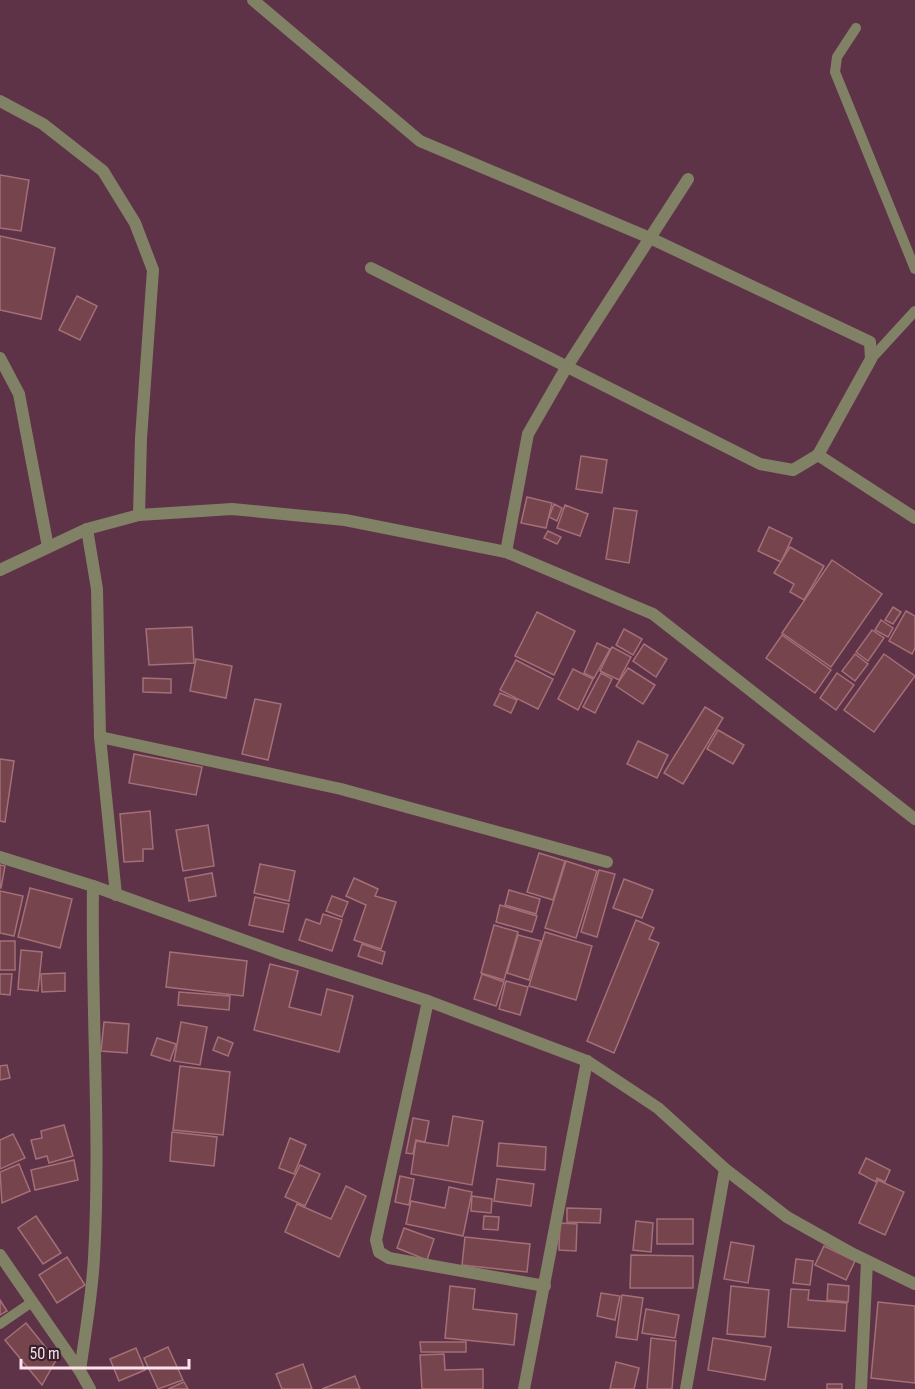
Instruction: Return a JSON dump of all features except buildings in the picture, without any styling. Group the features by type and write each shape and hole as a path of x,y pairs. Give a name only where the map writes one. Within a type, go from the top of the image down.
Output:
{"street":[{"path":"253,0 420,141 650,237 870,342 871,359 818,454 793,470 760,464 371,268"},
{"path":"0,101 43,124 103,171 135,223 153,270 141,438 139,515"},
{"path":"506,552 528,434 566,368 688,179"},
{"path":"0,358 20,394 48,547"},
{"path":"818,454 915,518"},
{"path":"0,570 87,529 139,515 232,509 345,520 506,552 653,614 915,819"},
{"path":"87,529 97,589 100,737 116,895"},
{"path":"100,737 341,789 607,862"},
{"path":"0,857 93,886 282,954 428,1001 587,1060 658,1108 724,1169 787,1217 867,1261 915,1284"},
{"path":"80,1371 94,1260 96,1142 91,987 93,886"},
{"path":"428,1001 376,1240 379,1252 388,1258 544,1286"},
{"path":"524,1389 587,1060"},
{"path":"686,1389 724,1169"},
{"path":"0,1255 90,1389"},
{"path":"861,1389 867,1261"}],"lane":[{"path":"856,28 837,57 835,72 915,270"},
{"path":"871,359 915,311"},
{"path":"0,1324 32,1302"}]}
